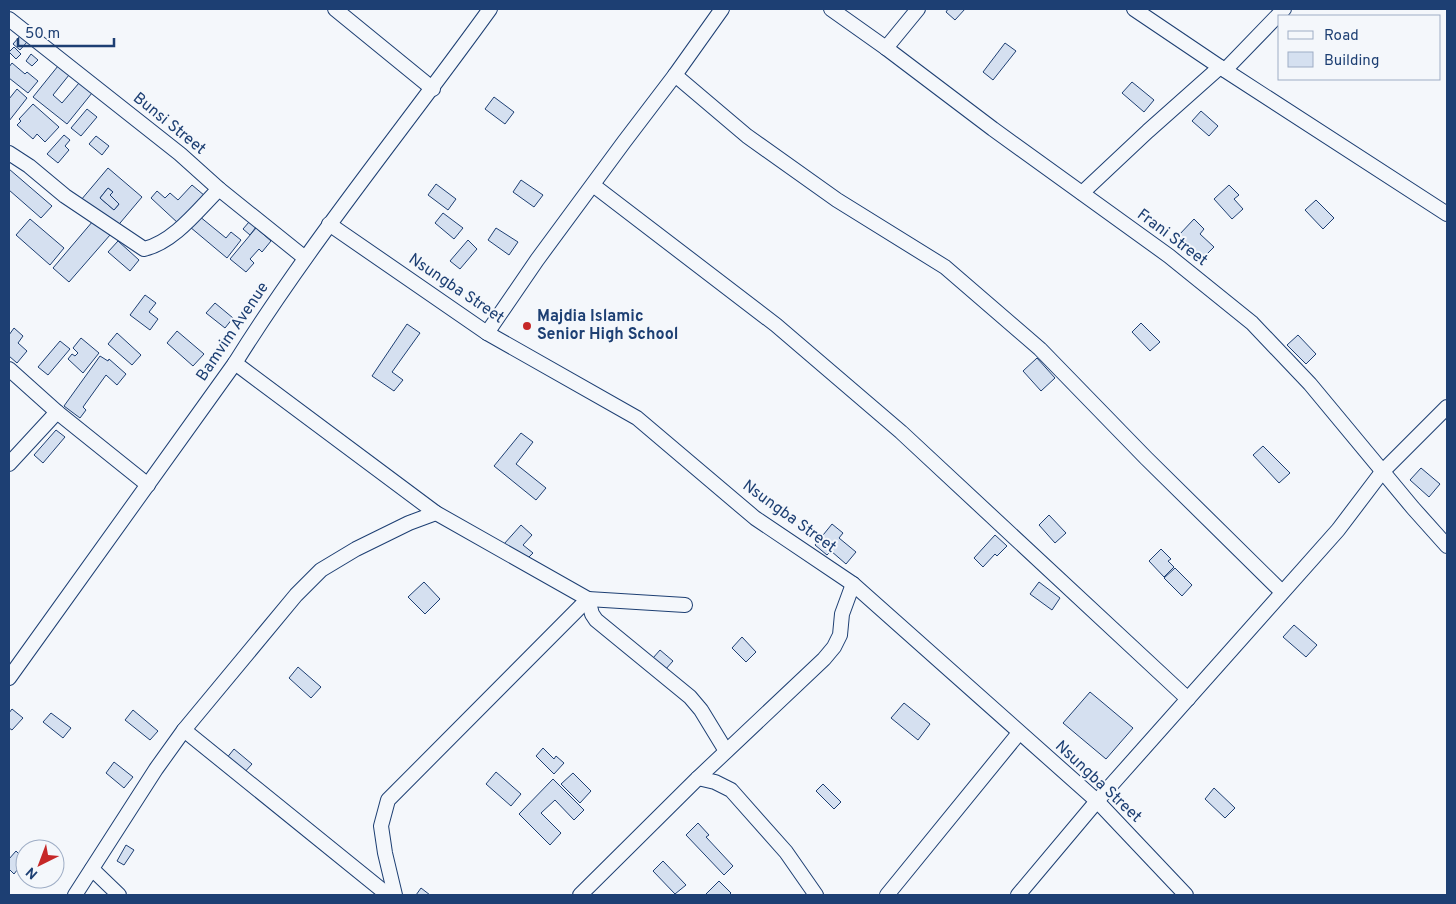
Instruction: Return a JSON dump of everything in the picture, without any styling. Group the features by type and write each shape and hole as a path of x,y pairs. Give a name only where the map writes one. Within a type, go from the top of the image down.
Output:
{"street":[{"path":"335,9 433,89"},
{"name":"Bamvim Avenue","path":"9,678 235,363 264,317 329,224 433,89 490,9"},
{"path":"487,333 592,185 675,76 722,9"},
{"name":"Frani Street","path":"831,9 1169,256 1252,323 1310,384 1382,472 1447,546"},
{"path":"886,48 918,9"},
{"path":"1134,9 1447,214"},
{"path":"1082,193 1148,131 1222,68 1280,10"},
{"name":"Bunsi Street","path":"9,19 180,154 219,189 305,258"},
{"path":"675,76 747,136 837,200 945,267 1040,349 1146,458 1282,592"},
{"path":"9,153 114,231 144,249 158,244 179,229 219,189"},
{"path":"592,185 776,325 901,432 1188,699"},
{"name":"Nsungba Street","path":"329,224 487,333 636,418 756,518 852,584 1097,801 1186,895"},
{"path":"235,363 436,513 588,599 685,605"},
{"path":"9,369 57,412 148,485"},
{"path":"1018,895 1097,801 1338,530 1382,472 1447,407"},
{"path":"9,464 57,412"},
{"path":"75,895 156,768 184,730 296,595 321,570 356,548 409,523 436,513"},
{"path":"580,895 698,778 824,659 834,647 840,635 842,614 852,584"},
{"path":"588,599 592,614 596,620 690,697 701,710 726,752"},
{"path":"395,895 384,853 381,826 388,800 588,599"},
{"path":"184,730 388,895"},
{"path":"887,895 1019,732"},
{"path":"698,778 715,782 731,790 786,852 816,895"},
{"path":"92,868 119,895"}],"building":[{"path":"948,9 965,9 955,20 946,12"},
{"path":"20,36 27,42 20,50 13,44"},
{"path":"1005,43 1016,51 993,80 983,72"},
{"path":"14,47 21,54 16,59 9,52"},
{"path":"31,54 38,60 32,66 26,61"},
{"path":"12,63 25,74 27,72 38,81 28,93 9,78 9,67"},
{"path":"58,66 69,75 53,95 62,103 79,83 92,93 67,124 33,97"},
{"path":"1132,82 1154,100 1144,112 1122,93"},
{"path":"17,89 27,98 9,121 9,99"},
{"path":"494,97 514,112 505,124 485,109"},
{"path":"33,104 59,127 45,142 37,134 33,139 17,125 21,121 19,119"},
{"path":"87,109 97,117 81,136 71,128"},
{"path":"1201,111 1218,126 1209,136 1192,121"},
{"path":"64,135 70,140 65,146 69,150 58,163 47,154"},
{"path":"96,136 109,146 102,155 89,144"},
{"path":"108,168 142,197 115,229 81,200","holes":["108,188 113,192 110,195 119,204 114,210 100,198"]},
{"path":"9,169 52,206 41,218 9,190"},
{"path":"521,180 543,195 534,207 513,192"},
{"path":"436,184 456,199 448,210 428,195"},
{"path":"192,185 205,196 179,224 151,198 157,191 165,198 170,193 178,200"},
{"path":"1229,185 1239,195 1234,199 1243,209 1232,219 1214,199"},
{"path":"108,188 113,192 110,195 119,204 114,210 100,198"},
{"path":"1316,200 1334,218 1323,229 1305,210"},
{"path":"443,213 463,228 454,239 435,223"},
{"path":"199,216 226,238 231,232 241,240 227,258 190,227"},
{"path":"30,219 64,248 50,265 16,235"},
{"path":"1194,219 1204,229 1200,234 1214,247 1203,258 1179,235"},
{"path":"93,221 110,235 69,282 53,268"},
{"path":"249,222 256,227 250,235 243,229"},
{"path":"256,228 271,241 262,252 259,249 250,259 254,263 246,272 230,259"},
{"path":"496,228 518,242 509,255 488,240"},
{"path":"468,240 477,249 460,269 450,261"},
{"path":"118,241 139,260 130,271 108,252"},
{"path":"145,295 156,303 149,312 158,319 150,330 130,315"},
{"path":"215,303 233,318 225,328 206,313"},
{"path":"1141,323 1160,342 1150,351 1132,332"},
{"path":"407,324 420,333 392,372 403,380 394,391 372,376"},
{"path":"14,328 23,336 18,343 27,351 17,363 9,356 9,335"},
{"path":"177,331 204,354 193,366 167,343"},
{"path":"117,333 141,355 132,365 108,344"},
{"path":"1298,335 1316,354 1306,364 1287,345"},
{"path":"81,338 99,353 83,373 68,359 72,354 75,356 78,353 73,348"},
{"path":"60,341 70,349 48,375 38,367"},
{"path":"100,356 108,361 109,359 126,374 117,385 106,375 83,407 86,410 80,418 64,406"},
{"path":"1037,358 1055,378 1041,391 1023,371"},
{"path":"56,430 65,437 43,463 34,455"},
{"path":"521,433 533,442 516,464 546,488 536,500 494,466"},
{"path":"1263,446 1290,473 1279,483 1253,455"},
{"path":"1421,468 1440,484 1429,497 1410,480"},
{"path":"1049,515 1066,533 1055,543 1039,525"},
{"path":"832,524 843,533 839,538 856,552 846,564 831,551 827,555 815,545"},
{"path":"521,525 532,535 523,545 533,553 524,562 504,544"},
{"path":"995,535 1007,546 997,556 995,554 983,567 974,558"},
{"path":"1161,549 1171,559 1168,561 1174,567 1164,577 1149,561"},
{"path":"1175,568 1192,585 1182,596 1164,578"},
{"path":"424,582 440,599 425,614 408,597"},
{"path":"1039,582 1060,598 1052,610 1030,594"},
{"path":"1294,625 1317,645 1306,657 1283,637"},
{"path":"742,637 756,652 746,662 732,648"},
{"path":"660,650 673,661 665,670 653,658"},
{"path":"298,667 321,687 311,698 289,678"},
{"path":"1090,692 1133,728 1106,759 1063,723"},
{"path":"904,703 930,724 918,740 891,718"},
{"path":"12,709 23,718 12,730 9,728 9,713"},
{"path":"133,710 158,731 150,740 125,720"},
{"path":"51,713 71,728 63,738 43,722"},
{"path":"543,748 554,759 556,756 564,763 554,774 536,756"},
{"path":"234,749 252,764 243,774 226,759"},
{"path":"114,762 133,777 124,788 106,773"},
{"path":"496,772 521,794 511,806 486,784"},
{"path":"573,773 591,791 580,803 561,784"},
{"path":"553,779 584,810 574,820 555,800 541,813 561,833 550,845 519,814"},
{"path":"823,784 841,802 834,809 816,791"},
{"path":"1214,788 1235,808 1225,818 1205,799"},
{"path":"698,823 709,835 706,837 733,866 724,875 686,835"},
{"path":"126,845 134,850 124,865 117,861"},
{"path":"15,852 14,874 9,869 9,859"},
{"path":"663,861 686,885 675,894 653,871"},
{"path":"719,881 731,893 729,895 705,895"},
{"path":"421,888 430,895 416,895"}],"place":[{"name":"Majdia Islamic Senior High School","path":"527,326"}]}
